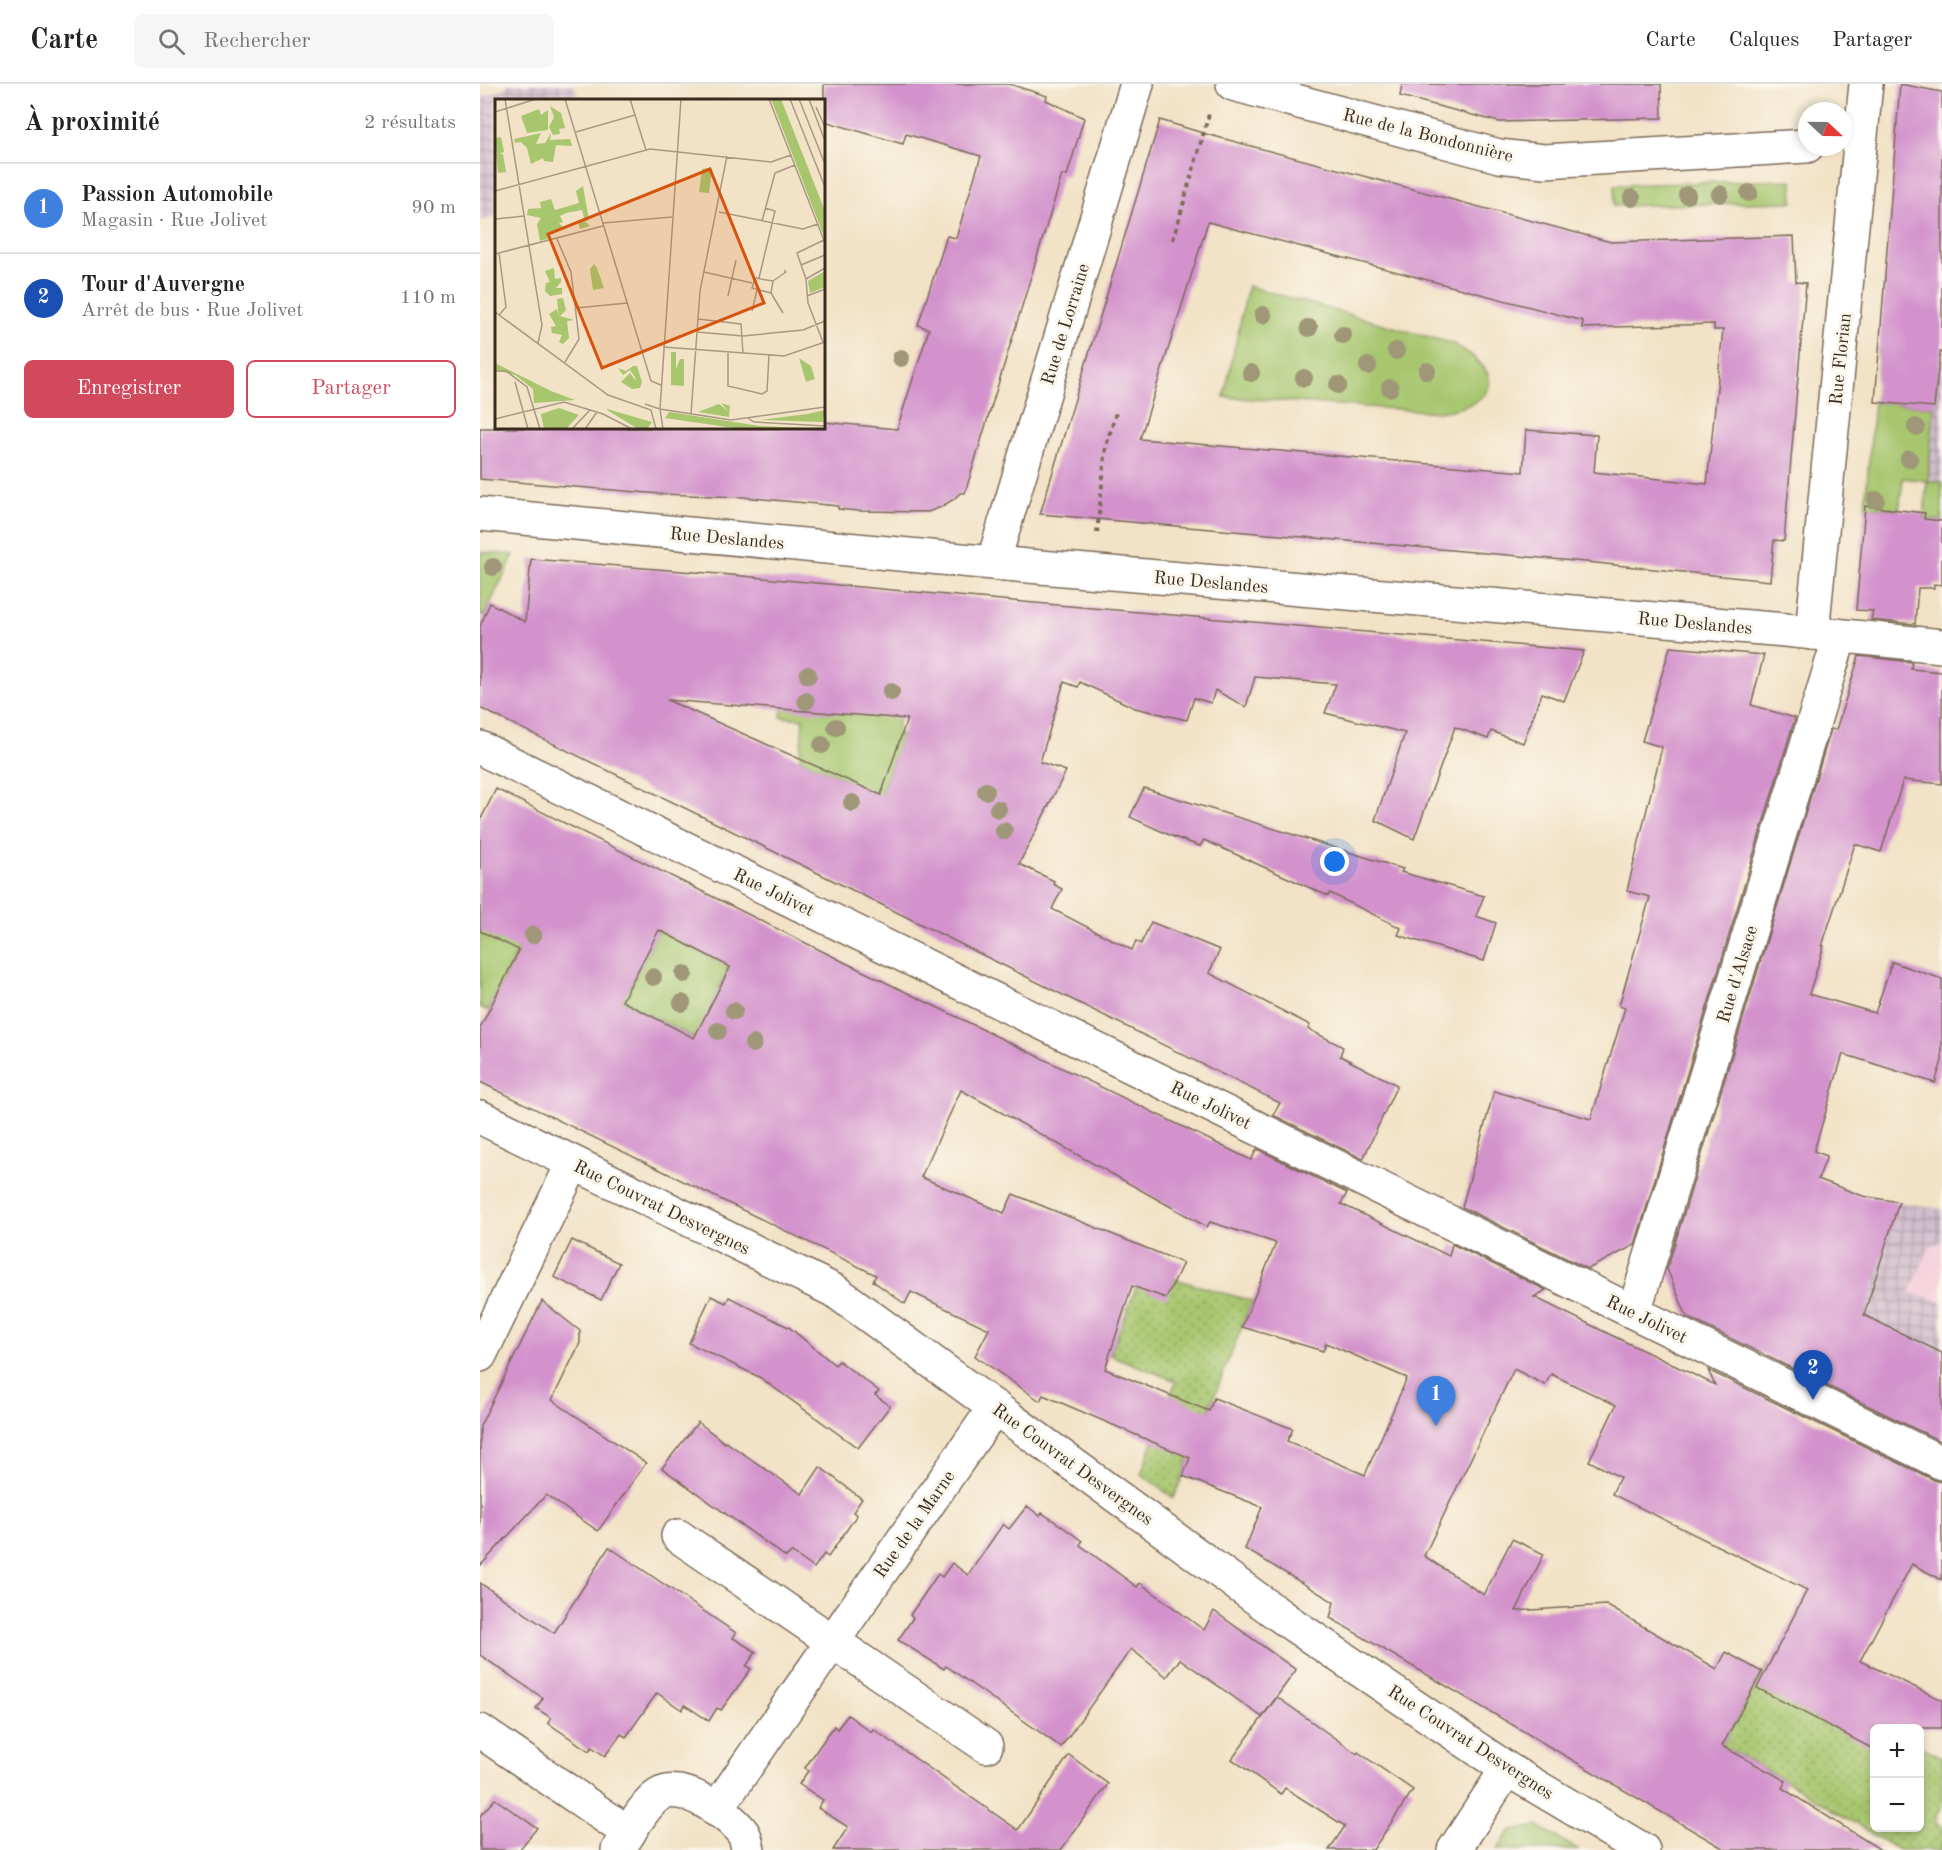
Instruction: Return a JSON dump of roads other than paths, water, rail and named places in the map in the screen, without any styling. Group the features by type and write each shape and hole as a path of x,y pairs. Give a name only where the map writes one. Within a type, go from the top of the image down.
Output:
{"street":[{"name":"Rue de Lorraine","path":"993,563 1137,84"},
{"name":"Rue de la Bondonnière","path":"1233,84 1499,156 1544,161 1798,147"},
{"name":"Rue Florian","path":"1852,144 1866,84"},
{"name":"Rue Florian","path":"1826,634 1851,156"},
{"name":"Rue Deslandes","path":"480,514 993,563 1826,634 1942,646"},
{"name":"Rue d'Alsace","path":"1634,1312 1826,634"},
{"name":"Rue Jolivet","path":"480,748 1942,1463"},
{"name":"Rue Couvrat Desvergnes","path":"480,1117 836,1291 1289,1622 1508,1769 1643,1850"},
{"path":"480,1355 573,1163"},
{"name":"Rue de la Marne","path":"716,1810 995,1407"},
{"path":"678,1536 986,1746"},
{"path":"480,1731 623,1842 651,1801 662,1793 684,1792 695,1796 735,1824 745,1835 748,1850"},
{"path":"1454,1850 1508,1769"}],"place":[{"name":"Tour d'Auvergne","path":"1813,1400"},
{"name":"Passion Automobile","path":"1436,1426"}]}
